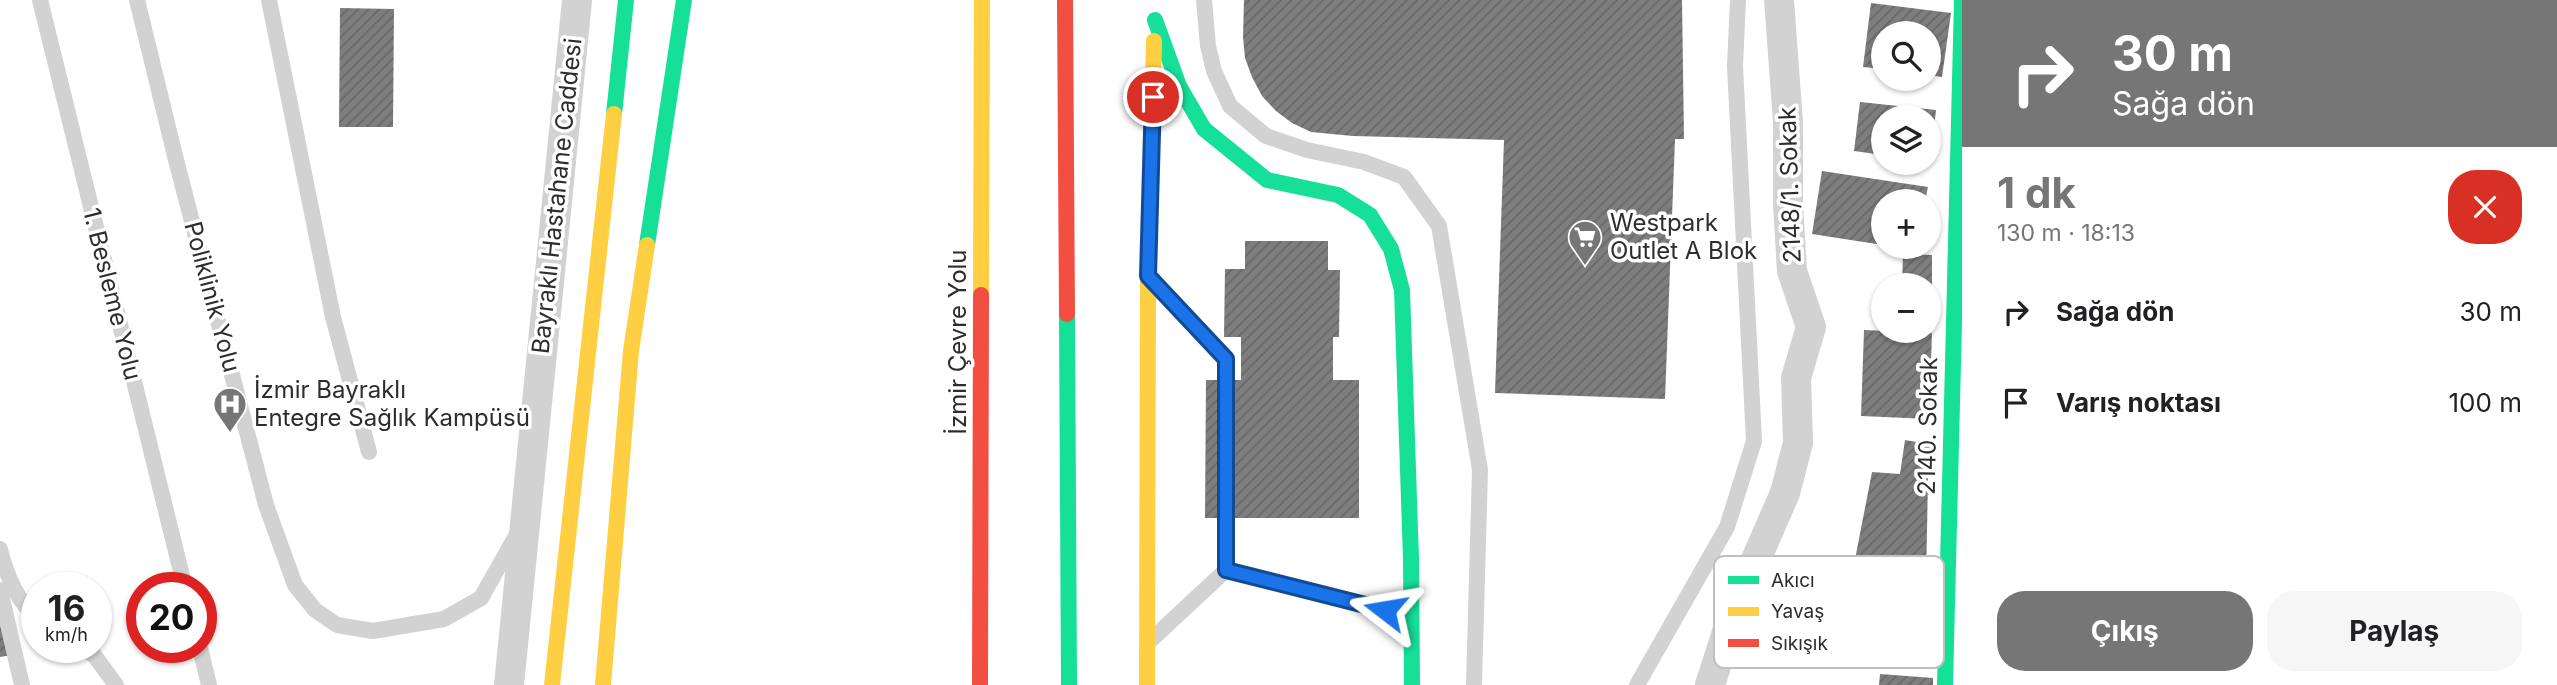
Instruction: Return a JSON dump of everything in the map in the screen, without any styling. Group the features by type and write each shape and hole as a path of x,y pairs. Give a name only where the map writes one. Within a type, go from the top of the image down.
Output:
{"main road":[{"path":"552,685 626,0"},
{"path":"603,685 631,351 684,0"},
{"path":"1065,0 1069,685"},
{"path":"1147,685 1148,276 1155,0"},
{"name":"2140. Sokak","path":"1945,685 1962,0"},
{"name":"İzmir Çevre Yolu","path":"980,685 982,4"},
{"path":"1155,20 1179,86 1204,129 1267,180 1338,195 1370,215 1391,249 1402,290 1412,685"}],"street":[{"name":"Bayraklı Hastahane Caddesi","path":"509,685 577,0"},
{"name":"2148/1. Sokak","path":"1757,556 1784,494 1798,443 1796,378 1811,327 1792,271 1788,205 1788,122 1779,0"},
{"name":"2148/1. Sokak","path":"1710,685 1715,668"}],"lane":[{"name":"1. Besleme Yolu","path":"40,0 181,572"},
{"name":"Poliklinik Yolu","path":"137,0 176,160 267,505 295,585 315,610 337,625 373,631 444,619 481,598 524,520"},
{"path":"1204,0 1208,46 1214,71 1230,106 1266,136 1307,150 1364,162 1404,177 1439,226 1480,470 1474,685"},
{"path":"1637,685 1727,527 1754,441 1735,66 1738,0"},
{"path":"271,2 332,317 369,452"},
{"path":"1147,644 1226,570 1226,359 1148,276"},
{"path":"0,549 6,574 21,600"},
{"path":"1226,570 1411,617"},
{"path":"0,590 22,685"},
{"path":"100,663 116,685"},
{"path":"204,663 209,685"}],"building":[{"name":"Westpark Outlet A Blok","path":"1244,0 1682,0 1684,139 1675,139 1665,399 1495,393 1504,140 1353,136 1311,132 1292,123 1262,96 1252,77 1245,58"},
{"path":"1871,3 1951,13 1942,77 1941,21 1871,21 1871,68 1863,67"},
{"path":"340,8 394,9 393,127 339,127"},
{"path":"1860,102 1888,105 1871,105 1871,153 1854,151"},
{"path":"1822,171 1928,187 1871,189 1871,243 1812,234"},
{"path":"1245,241 1328,241 1328,270 1340,270 1339,337 1333,337 1333,380 1359,380 1359,518 1205,518 1206,380 1241,380 1241,337 1224,337 1225,269 1245,269"},
{"path":"1903,259 1932,259 1932,273 1902,273"},
{"path":"1864,330 1871,330 1871,343 1932,343 1929,419 1861,416"},
{"path":"1905,440 1934,445 1928,479 1926,556 1856,556 1872,472 1900,474"},
{"path":"0,613 11,655 0,657"},
{"path":"1880,674 1933,678 1933,685 1879,685"}],"traffic: fast":[{"path":"614,114 626,0"},
{"path":"647,245 684,0"},
{"path":"1945,685 1962,0"},
{"path":"1155,20 1179,86 1204,129 1267,180 1338,195 1370,215 1391,249 1402,290 1411,559 1412,685"},
{"path":"1067,314 1069,685"}],"traffic: slow":[{"path":"981,295 982,0"},
{"path":"1147,685 1148,276 1154,41"},
{"path":"552,685 614,114"},
{"path":"603,685 631,351 647,245"}],"traffic: jam":[{"path":"1065,0 1067,314"},
{"path":"980,685 981,295"}],"place":[{"name":"Westpark Outlet A Blok","path":"1585,267"},
{"name":"İzmir Bayraklı Entegre Sağlık Kampüsü","path":"230,434"}],"route":[{"path":"1153,97 1148,276 1226,359 1226,570 1385,610"}]}
